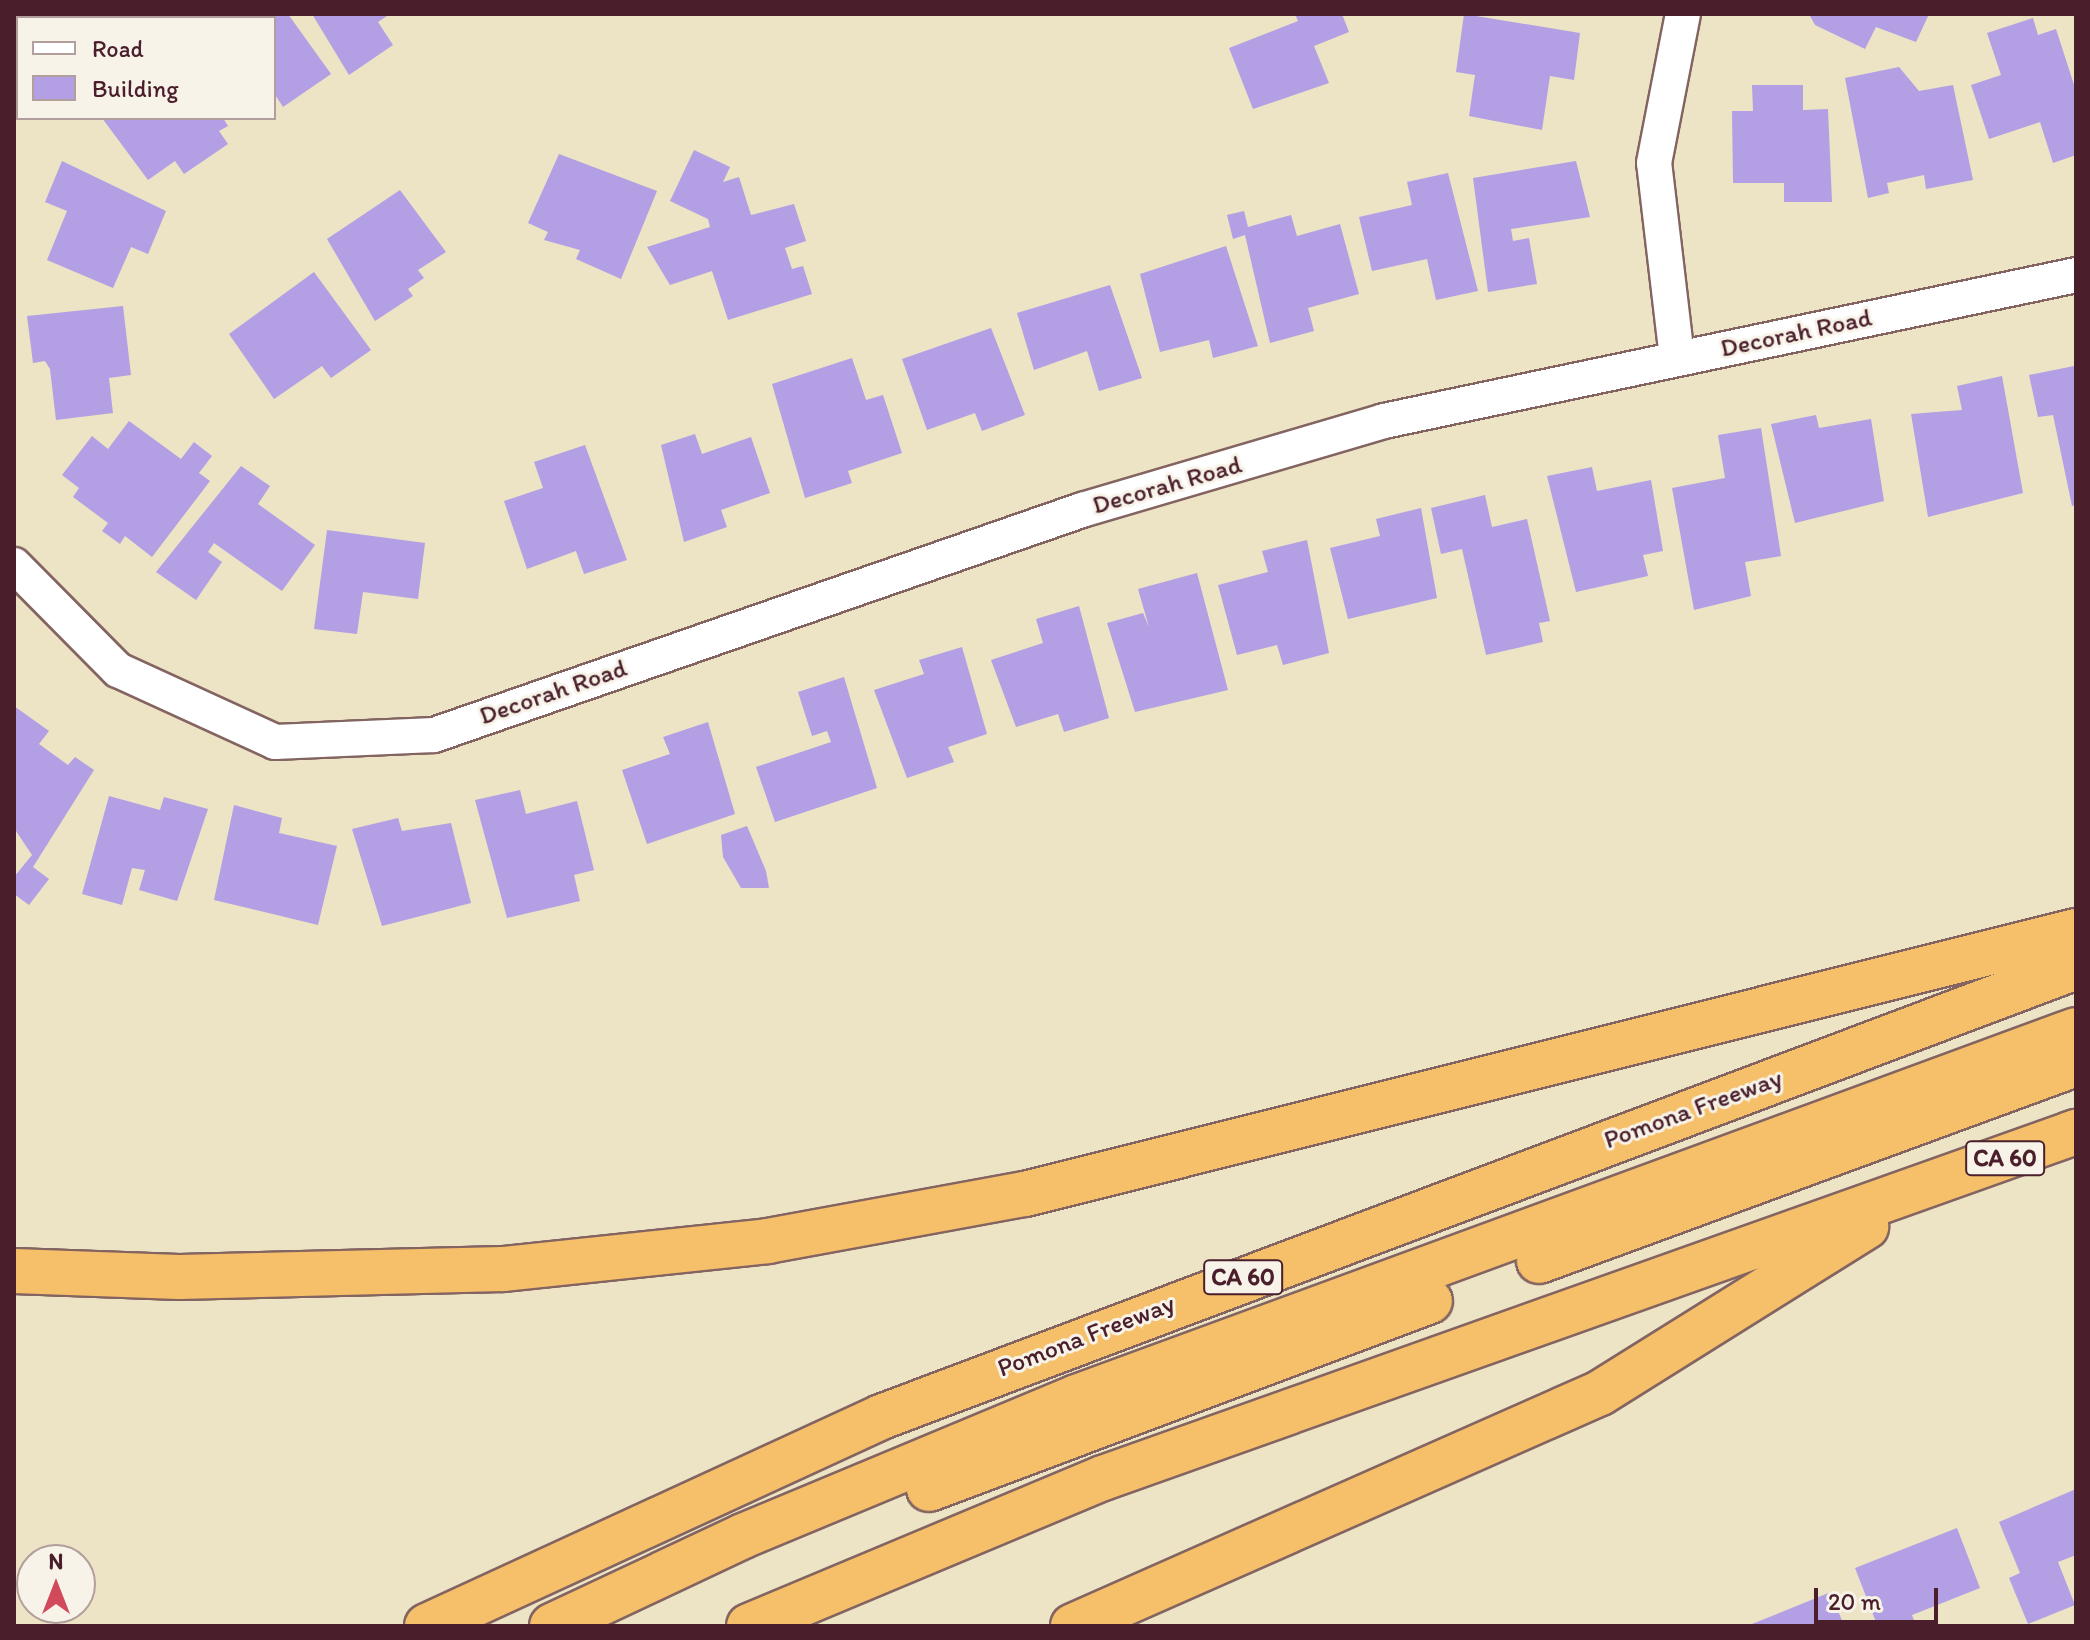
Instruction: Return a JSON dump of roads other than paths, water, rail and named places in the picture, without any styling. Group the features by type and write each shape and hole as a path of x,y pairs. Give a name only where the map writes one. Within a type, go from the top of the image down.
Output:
{"highway":[{"path":"14,1271 179,1277 503,1269 768,1241 1025,1194 2076,931"},
{"name":"Pomona Freeway","path":"427,1626 881,1417 2076,967"},
{"path":"552,1626 758,1529 1077,1397 2076,1030"},
{"path":"619,1626 1073,1432 2076,1064"},
{"name":"CA 60","path":"749,1626 1103,1478 2076,1132"},
{"path":"1073,1626 1600,1393 1934,1185"}],"street":[{"path":"1677,358 1654,163 1683,14"},
{"name":"Decorah Road","path":"14,565 118,670 275,742 434,735 1097,505 1384,421 2076,275"}]}
